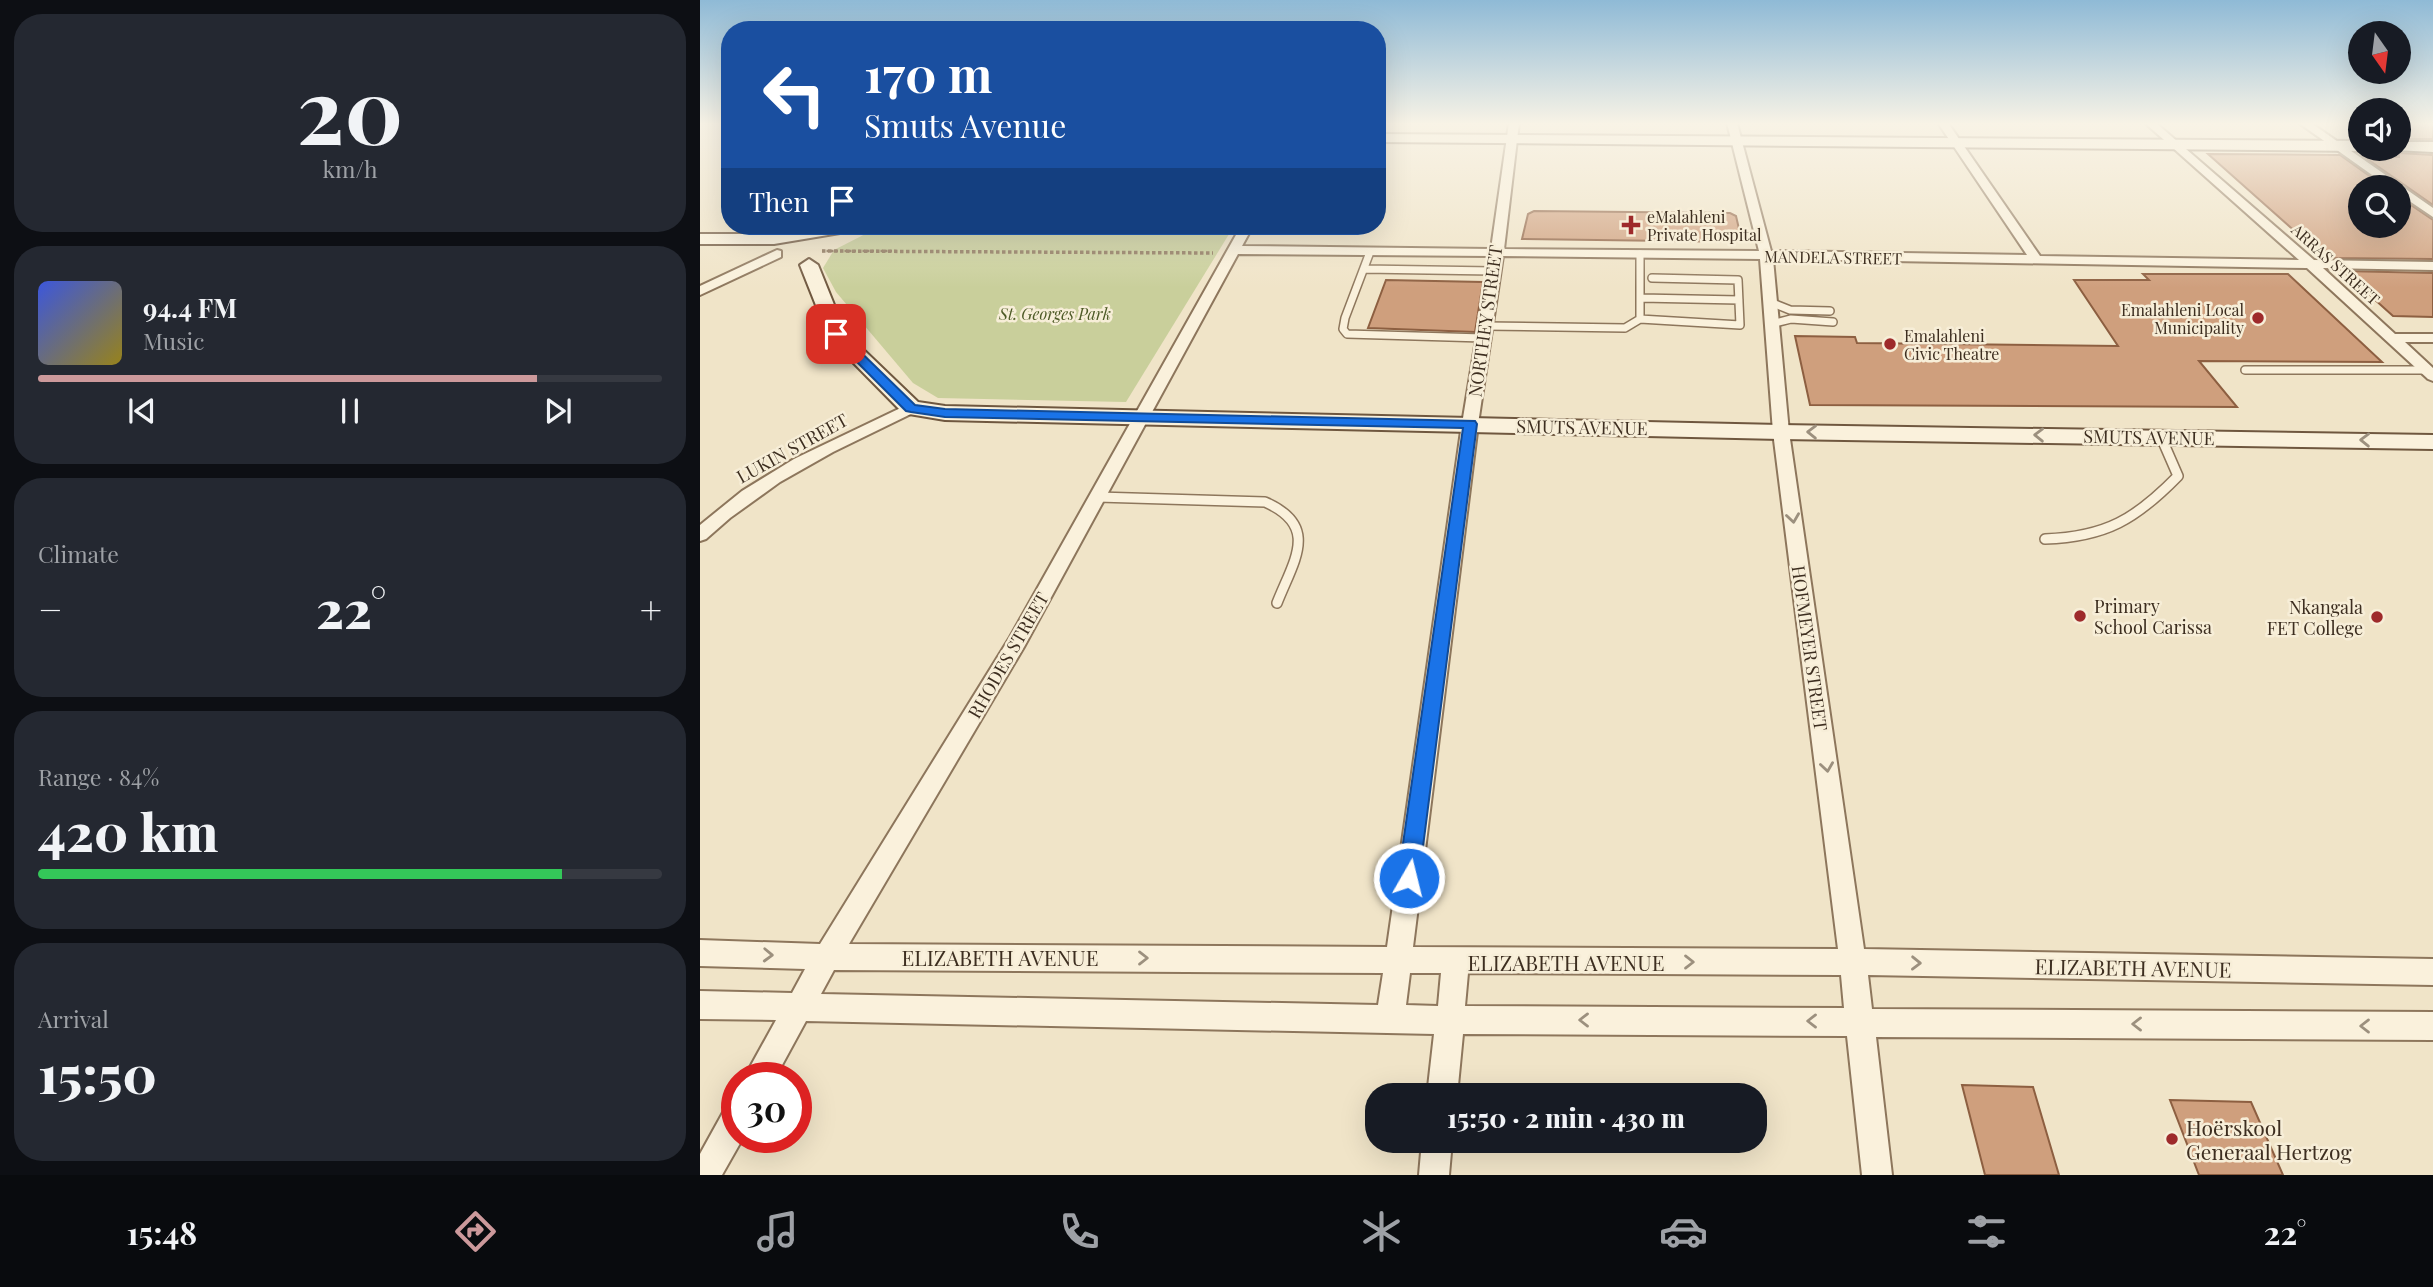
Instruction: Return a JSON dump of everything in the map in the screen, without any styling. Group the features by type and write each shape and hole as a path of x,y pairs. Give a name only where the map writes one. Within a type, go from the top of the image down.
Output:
{"main road":[{"path":"700,251 776,246 818,235"},
{"path":"700,239 776,246 790,256 816,258 848,235"},
{"path":"816,258 836,334 911,408"},
{"name":"SMUTS AVENUE","path":"911,408 945,413 1781,432 2433,442"}],"street":[{"name":"NORTHEY STREET","path":"1390,1019 1470,424 1508,178"},
{"name":"HOFMEYER STREET","path":"1747,178 1766,255 1781,432 1853,962 1877,1175"},
{"path":"1981,178 2037,261"},
{"name":"ARRAS STREET","path":"2211,178 2313,265 2429,373"},
{"path":"2411,197 2433,212"},
{"path":"700,291 790,235"},
{"name":"RHODES STREET","path":"768,1062 827,957 1017,642 1242,235"},
{"name":"MANDELA STREET","path":"1232,252 1370,252 1494,262 1640,254 2433,267"},
{"path":"2391,338 2433,338"},
{"name":"LUKIN STREET","path":"700,535 730,507 772,477 911,408"},
{"name":"ELIZABETH AVENUE","path":"700,953 827,957 1853,962 2433,972"},
{"path":"1444,1083 1456,961"},
{"path":"700,1005 1451,1020 2433,1026"},
{"path":"705,1175 721,1146"},
{"path":"1434,1175 1436,1153"}],"lane":[{"path":"1370,252 1345,318 1343,330 1347,334 1625,328 1640,319 1740,325 1738,279 1652,278"},
{"path":"1640,254 1640,319"},
{"path":"1364,269 1494,262"},
{"path":"1641,298 1739,300"},
{"path":"1770,302 1790,310 1830,311"},
{"path":"1771,324 1791,319 1833,322"},
{"path":"2245,370 2429,373"},
{"path":"2045,539 2081,539 2118,527 2162,492 2178,476 2161,437"},
{"path":"1098,497 1265,502 1283,508 1294,517 1299,532 1297,549 1277,603"}],"path":[{"path":"816,258 1232,252"}],"green space":[{"name":"St. Georges Park","path":"863,235 1228,235 1126,402 938,398 913,383 836,292 823,268 834,250"}],"building":[{"path":"2235,178 2348,178 2348,238 2411,238 2411,205 2433,220 2433,259 2328,258"},
{"path":"2411,178 2433,178 2433,205 2411,190"},
{"name":"eMalahleni Private Hospital","path":"1534,211 1730,213 1736,216 1742,242 1522,239 1528,214"},
{"path":"2343,271 2433,273 2433,317 2393,316"},
{"name":"Emalahleni Civic Theatre","path":"2143,274 2288,274 2382,362 2199,361 2237,407 1810,405 1795,336 1855,337 1857,343 2118,346 2074,280 2149,280"},
{"path":"1386,280 1483,282 1475,332 1368,328"},
{"path":"1962,1085 2033,1087 2059,1175 1985,1175"},
{"path":"2170,1100 2251,1102 2283,1175 2199,1175"}],"place":[{"name":"eMalahleni Private Hospital","path":"1631,225"},
{"name":"Emalahleni Local Municipality","path":"2258,318"},
{"name":"Emalahleni Civic Theatre","path":"1890,344"},
{"name":"Primary School Carissa","path":"2080,616"},
{"name":"Nkangala FET College","path":"2377,617"},
{"name":"Hoërskool Generaal Hertzog","path":"2172,1139"}],"route":[{"path":"836,334 911,408 945,413 1470,424 1409,878"}]}
